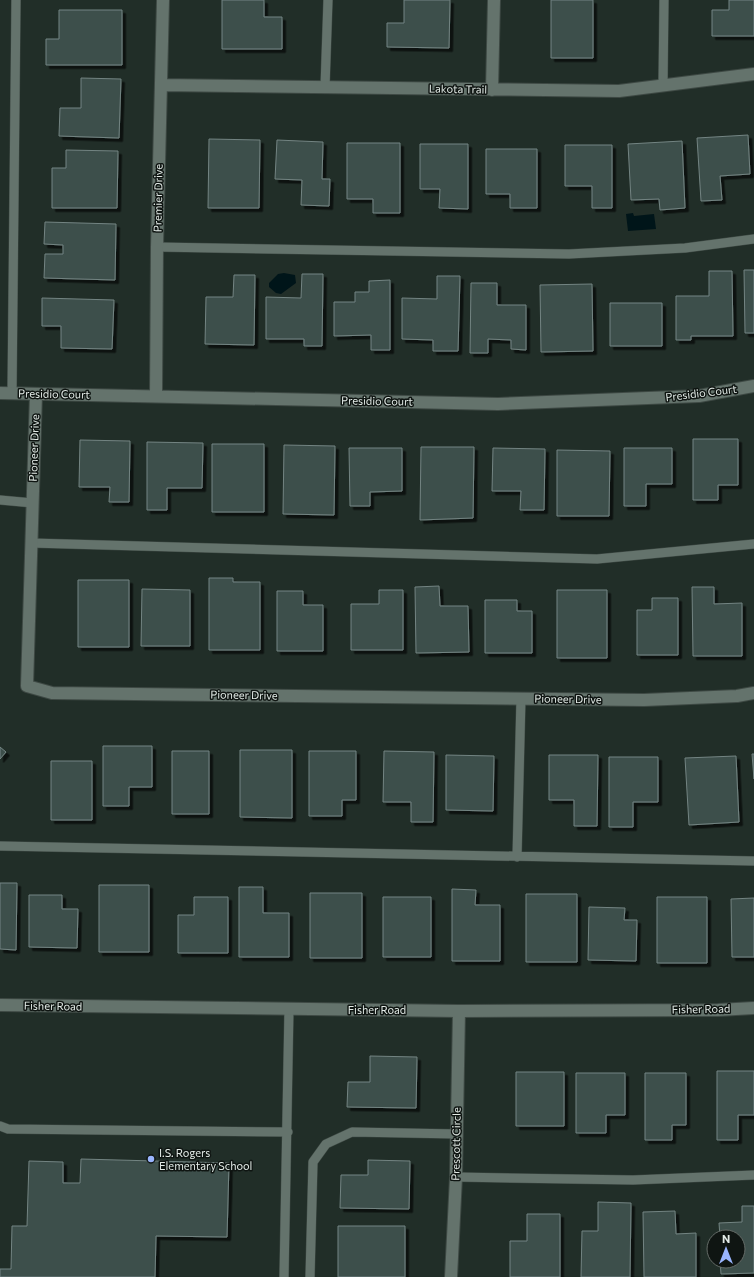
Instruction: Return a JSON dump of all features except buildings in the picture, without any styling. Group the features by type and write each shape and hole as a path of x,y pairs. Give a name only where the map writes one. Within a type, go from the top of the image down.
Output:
{"street":[{"name":"Premier Drive","path":"156,396 157,247 163,0"},
{"path":"492,90 494,0"},
{"name":"Lakota Trail","path":"161,85 619,91 754,74"},
{"name":"Presidio Court","path":"0,393 498,404 699,396 754,386"},
{"name":"Pioneer Drive","path":"36,394 27,686 52,693 644,700 736,696 754,693"},
{"name":"Fisher Road","path":"0,1005 459,1011 710,1010 754,1008"},
{"name":"Prescott Circle","path":"451,1277 456,1177 459,1011"}],"lane":[{"path":"12,393 16,0"},
{"path":"325,87 328,0"},
{"path":"663,85 664,0"},
{"path":"157,247 568,254 685,248 754,239"},
{"path":"0,500 33,503"},
{"path":"32,543 597,559 754,544"},
{"path":"517,857 521,698"},
{"path":"0,846 754,861"},
{"path":"284,1277 288,1132 289,1009"},
{"path":"0,1126 8,1129 288,1132"},
{"path":"310,1277 313,1162 326,1144 352,1132 457,1134"},
{"path":"456,1177 632,1180 754,1175"}],"shaded area":[{"path":"633,213 634,216 654,214 656,229 628,231 626,214"},
{"path":"284,273 295,275 296,283 281,294 276,293 269,287 269,283 278,274"}],"place":[{"name":"I.S. Rogers Elementary School","path":"151,1159"}]}
